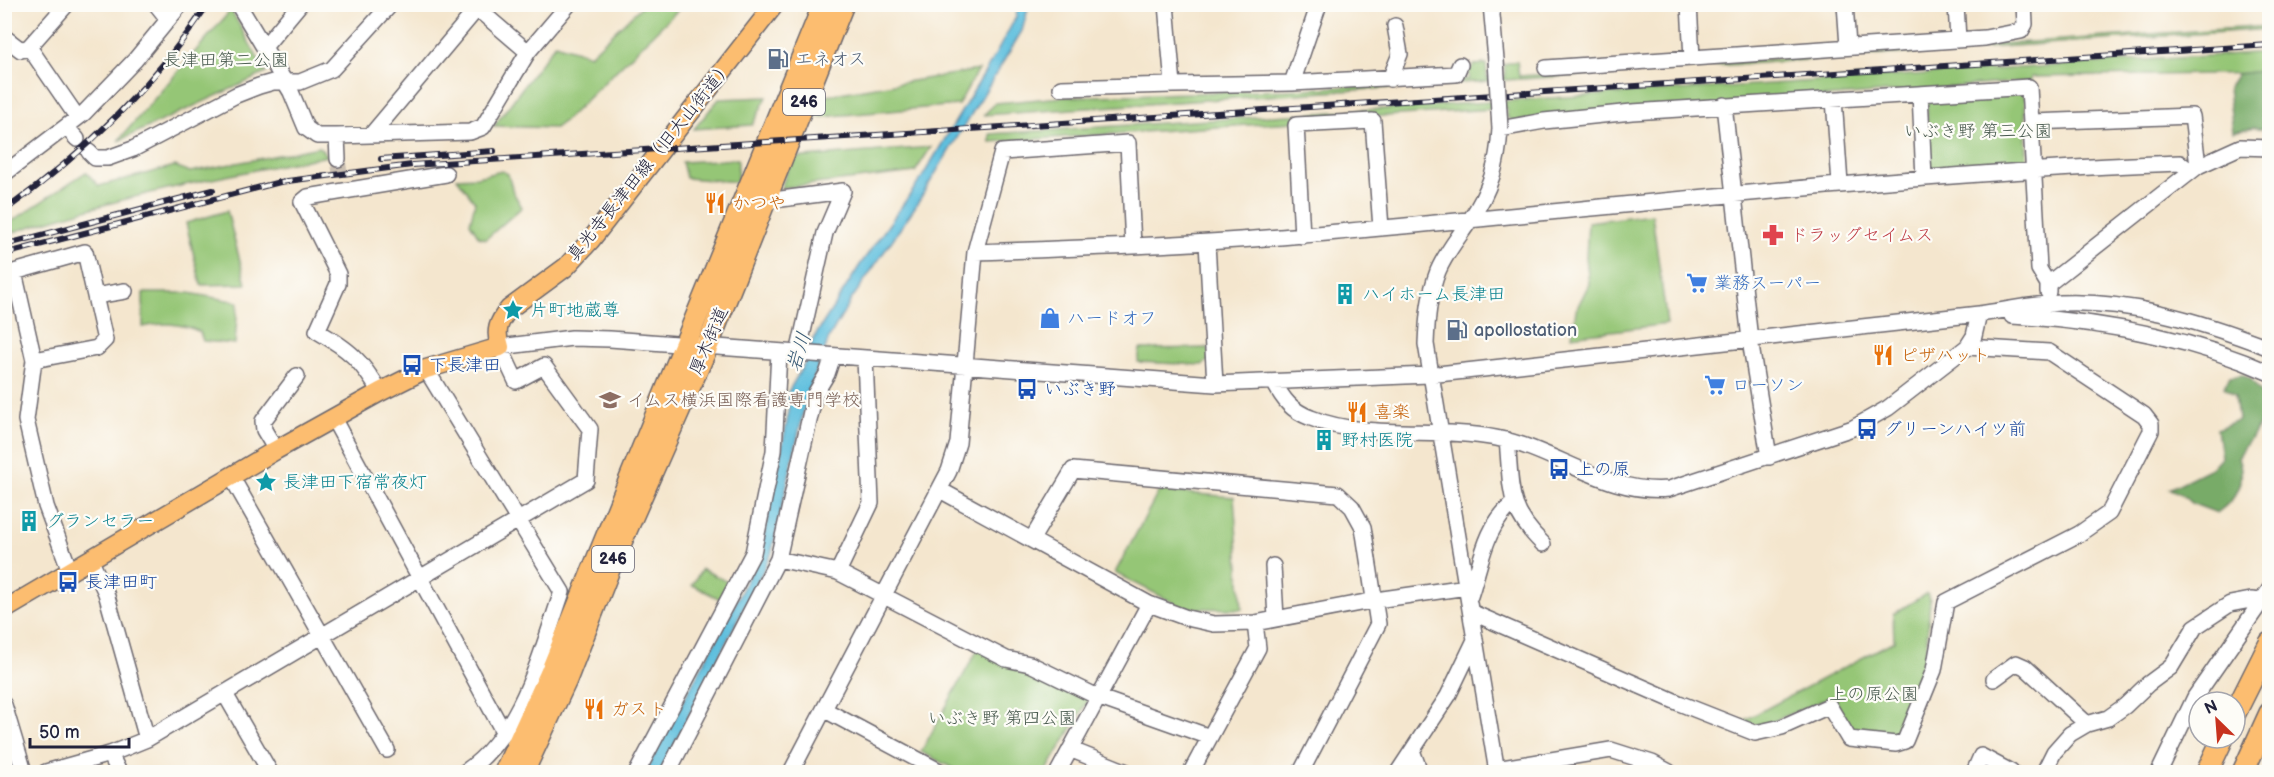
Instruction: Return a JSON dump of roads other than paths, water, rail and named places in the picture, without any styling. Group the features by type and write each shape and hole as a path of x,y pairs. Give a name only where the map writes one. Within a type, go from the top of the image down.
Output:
{"highway":[{"name":"厚木街道","path":"523,772 566,680 697,346 824,4"},
{"name":"厚木街道","path":"505,772 697,346 766,201 843,4"},
{"path":"2246,690 2270,643"},
{"path":"2243,772 2270,713"},
{"path":"2207,772 2217,750"}],"main road":[{"name":"真光寺長津田線（旧大山街道）","path":"500,347 497,328 508,309 566,267 590,241 775,4"},
{"path":"4,610 231,476 380,392 426,369 500,347"}],"street":[{"path":"4,38 21,50 29,47 67,4"},
{"path":"156,4 168,19"},
{"path":"4,174 72,134 181,4"},
{"path":"238,4 285,82 306,128 317,136 470,132 483,127 528,52 569,4"},
{"path":"265,46 300,4"},
{"path":"89,152 100,160 116,155 133,149 236,95 273,82 300,82 332,69 392,4"},
{"path":"1166,4 1173,85"},
{"path":"1292,83 1319,4"},
{"path":"1491,4 1500,129 1498,156 1493,178 1471,219 1446,255 1430,296 1426,344 1497,771 1611,750 1649,768 1669,772"},
{"path":"1689,4 1692,58"},
{"path":"1845,4 1848,46"},
{"path":"1956,4 1958,40"},
{"path":"1545,68 1958,40 2021,31 2025,24 2024,4"},
{"path":"371,135 477,6 528,52"},
{"path":"1390,79 1400,54 1395,26"},
{"path":"29,47 73,111"},
{"path":"1060,88 1390,79 1456,74 1460,65"},
{"path":"1500,129 1555,120 1724,105 2029,87 2036,169 2034,190 2039,268 2048,284 2048,304"},
{"path":"1920,94 1924,178"},
{"path":"1834,99 1840,184"},
{"path":"1724,105 1750,339 1769,458"},
{"path":"2033,122 2192,116 2194,168"},
{"path":"1302,236 1296,125 1373,121 1381,228"},
{"path":"337,136 338,159"},
{"path":"791,772 940,490 958,443 975,252 1002,152 1128,143 1133,246"},
{"path":"2048,284 2194,168 2240,147 2270,148"},
{"path":"975,252 1207,243 1302,236 1733,193 2036,169 2180,163 2194,168"},
{"path":"380,392 363,364 346,348 317,331 335,292 338,274 302,202 308,197 342,186 446,174"},
{"path":"766,201 843,191 825,233 799,354"},
{"path":"1207,243 1215,384"},
{"path":"34,360 97,348 105,340 86,252 14,272 34,360 26,420 46,506 70,571"},
{"path":"95,296 125,291"},
{"path":"46,772 110,754 147,739 586,480 590,429 544,366 516,381 500,347 572,338 1215,384 1430,375 1979,314 2048,304 2095,304 2136,309 2197,324 2270,348"},
{"path":"1274,382 1282,398 1294,411 1312,419 1371,430 1441,433 1507,440 1637,490 1669,489 1769,458 1853,428 1888,408 1967,347 1974,336 1979,314"},
{"path":"1979,314 2050,318 2134,331 2226,355 2270,373"},
{"path":"940,490 1149,604 1187,618 1215,624 1255,623 1376,600 1469,600 1679,703 1755,733 1782,727 1829,706 1849,739 1896,744 1905,741 1934,670 1946,602 2079,534 2109,513 2151,431 2151,424 2144,415 2049,352 1967,347"},
{"path":"637,772 753,553 774,451 779,352"},
{"path":"668,772 778,559 815,394 827,374 832,356"},
{"path":"838,572 871,503 865,358"},
{"path":"426,369 562,592 538,661 504,733 483,759 465,772"},
{"path":"276,450 264,430 263,421 297,376"},
{"path":"333,418 504,733"},
{"path":"1507,440 1514,503 1523,525 1543,544"},
{"path":"1032,539 1073,470 1338,494 1352,507 1363,527 1378,624 1301,772"},
{"path":"231,476 387,750"},
{"path":"1469,600 1494,525 1503,512 1514,503"},
{"path":"778,559 838,572 1006,659 1030,664 1100,698 1210,737"},
{"path":"90,560 106,592 147,739"},
{"path":"1273,566 1276,618"},
{"path":"2044,772 2054,752 2070,734 2087,724 2108,718 2171,667 2195,627 2230,604 2251,600 2267,593"},
{"path":"2159,772 2195,698 2267,593"},
{"path":"1058,772 1072,750 1149,604"},
{"path":"1191,772 1258,648 1255,623"},
{"path":"1398,772 1413,753 1448,696 1475,640"},
{"path":"1994,679 2016,663 2025,667 2087,724"},
{"path":"225,693 270,772"},
{"path":"4,705 24,772"},
{"path":"825,710 941,772"},
{"path":"1072,750 1127,772"},
{"path":"1413,753 1420,772"},
{"path":"110,754 119,772"},
{"path":"1974,772 1982,756 2011,772"}],"water":[{"path":"1018,5 1029,5 1022,31 915,207 851,300 829,338 807,396 771,555 660,772 645,772 761,551 789,411 787,394 807,359 813,339 860,265 921,179 994,57 1016,17"}],"tunnel":[{"path":"338,159 341,181"}],"railway":[{"path":"4,211 62,166 116,117 164,63 208,4"},
{"path":"4,254 280,182 412,165 2270,45"},
{"path":"381,159 494,151"},
{"path":"4,245 213,190"}],"place":[{"name":"エネオス","path":"778,59"},
{"name":"かつや","path":"715,203"},
{"name":"ドラッグセイムス","path":"1773,235"},
{"name":"業務スーパー","path":"1697,283"},
{"name":"ハイホーム長津田","path":"1345,294"},
{"name":"片町地蔵尊","path":"513,310"},
{"name":"ハードオフ","path":"1050,318"},
{"name":"apollostation","path":"1457,330"},
{"name":"ピザハット","path":"1883,355"},
{"name":"下長津田","path":"412,365"},
{"name":"ローソン","path":"1715,385"},
{"name":"いぶき野","path":"1027,389"},
{"name":"イムス横浜国際看護専門学校","path":"610,400"},
{"name":"喜楽","path":"1357,412"},
{"name":"グリーンハイツ前","path":"1867,429"},
{"name":"野村医院","path":"1324,440"},
{"name":"上の原","path":"1559,469"},
{"name":"長津田下宿常夜灯","path":"266,482"},
{"name":"グランセラー","path":"29,521"},
{"name":"長津田町","path":"68,582"},
{"name":"ガスト","path":"594,709"}],"park label":[{"name":"長津田第二公園","path":"226,60"},
{"name":"いぶき野 第三公園","path":"1978,131"},
{"name":"上の原公園","path":"1874,694"},
{"name":"いぶき野 第四公園","path":"1002,718"}],"water label":[{"name":"岩川","path":"799,352"}]}
